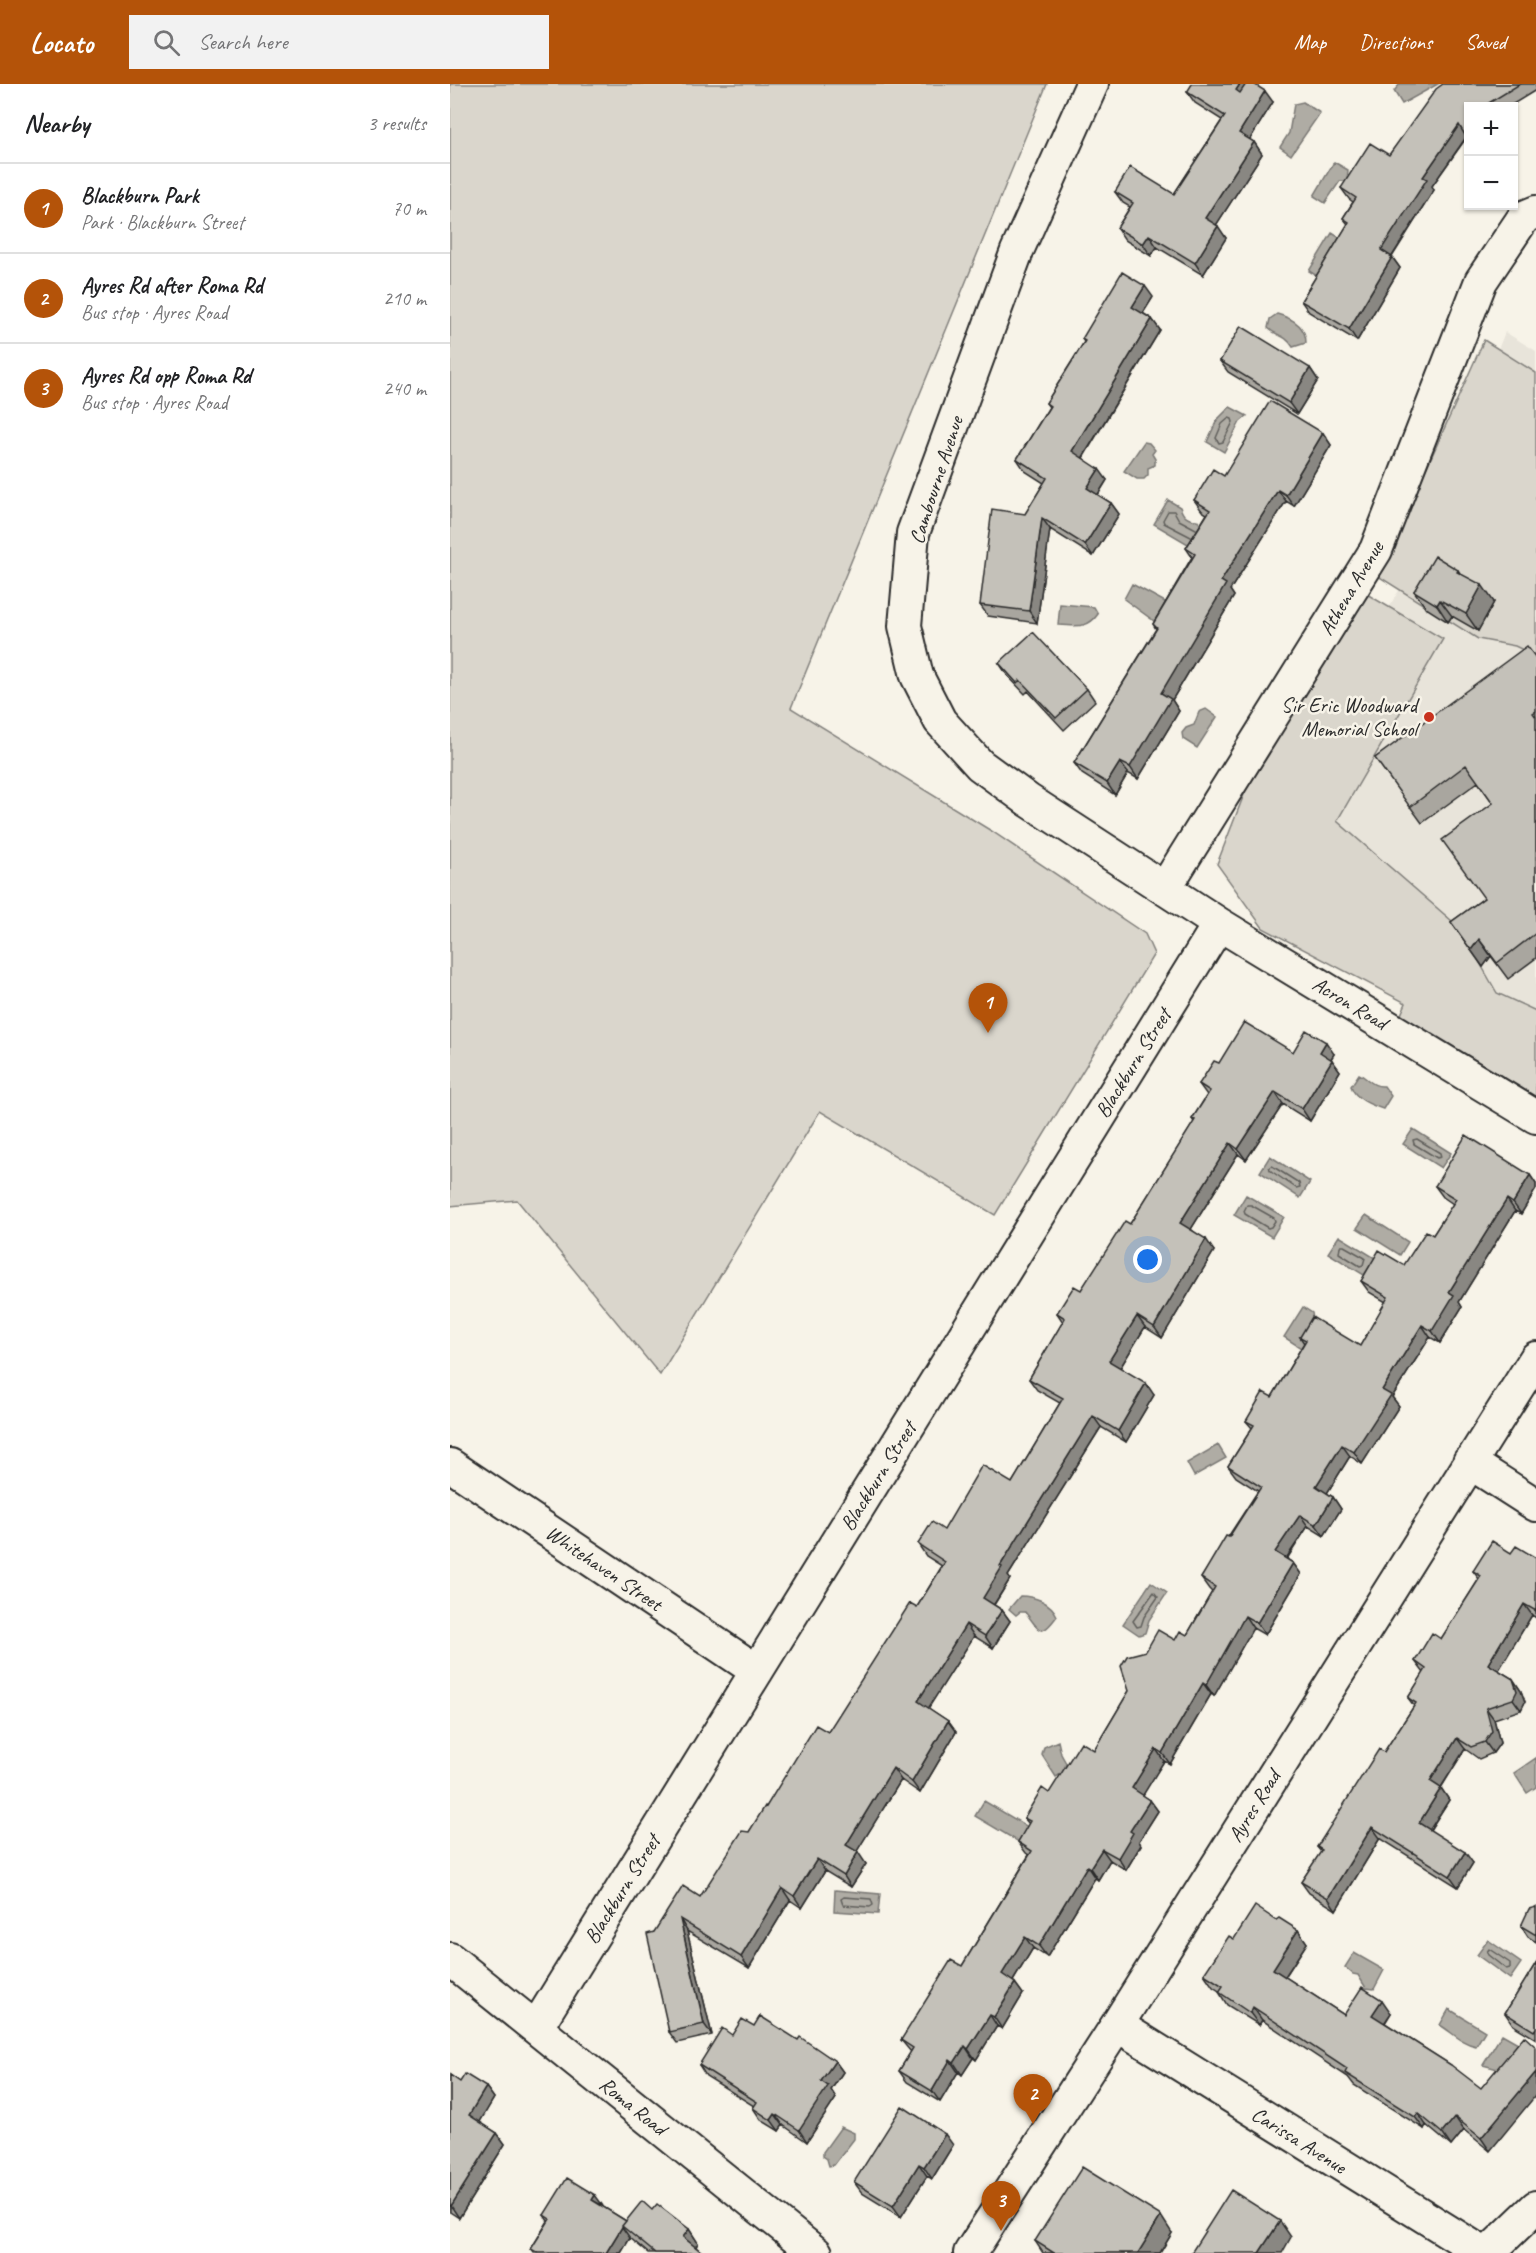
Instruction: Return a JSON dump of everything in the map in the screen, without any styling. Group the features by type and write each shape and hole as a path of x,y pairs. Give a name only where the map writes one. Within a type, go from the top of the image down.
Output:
{"street":[{"name":"Cambourne Avenue","path":"1092,84 1017,251 913,533 905,626 917,676 940,722 980,765 1028,800 1165,888"},
{"name":"Athena Avenue","path":"1165,888 1376,550 1481,281 1524,217 1536,212"},
{"name":"Acron Road","path":"1165,888 1219,924 1536,1117"},
{"name":"Blackburn Street","path":"536,2028 1219,924"},
{"name":"Ayres Road","path":"970,2253 1117,2025 1536,1358"},
{"path":"1469,1462 1536,1505"},
{"name":"Whitehaven Street","path":"450,1465 757,1671"},
{"name":"Roma Road","path":"450,1959 816,2253"},
{"name":"Carissa Avenue","path":"1117,2025 1483,2253"},
{"path":"1488,2253 1536,2207"}],"shaded area":[{"path":"450,84 1047,84 791,708 993,832 1145,934 1154,954 995,1215 820,1111 660,1375 517,1200 450,1206"},
{"name":"Sir Eric Woodward Memorial School","path":"1505,332 1536,351 1536,1070 1236,856 1406,579"},
{"path":"1484,340 1536,373 1536,656 1515,646 1478,639 1378,576"},
{"path":"1365,593 1443,639 1337,821 1460,928 1497,993 1536,1011 1536,1107 1399,1019 1406,1003 1263,928 1217,864 1261,751"}],"water":[{"path":"1400,84 1438,84 1402,104 1394,91"},
{"path":"1303,102 1320,113 1291,155 1280,147 1289,133 1294,104"},
{"path":"1334,162 1348,170 1347,181 1340,181 1325,203 1314,196"},
{"path":"1332,233 1348,243 1325,281 1309,271"},
{"path":"1277,314 1301,327 1306,343 1293,347 1287,339 1268,328 1270,319"},
{"path":"1230,407 1247,416 1240,422 1224,452 1207,442 1217,420"},
{"path":"1144,442 1149,443 1155,450 1152,454 1155,465 1148,468 1148,475 1144,479 1137,479 1124,471"},
{"path":"1168,500 1180,507 1186,517 1197,520 1204,529 1193,547 1154,524"},
{"path":"1132,584 1167,603 1154,621 1124,599"},
{"path":"1060,604 1094,607 1098,614 1085,625 1058,625"},
{"path":"1206,709 1217,717 1197,748 1183,739 1182,733 1186,728 1194,725 1199,712"},
{"path":"1359,1074 1373,1084 1384,1086 1391,1096 1383,1109 1364,1101 1353,1091 1351,1086"},
{"path":"1413,1129 1451,1153 1441,1168 1403,1144"},
{"path":"1270,1156 1310,1182 1300,1198 1260,1172"},
{"path":"1246,1195 1284,1217 1272,1237 1234,1215"},
{"path":"1366,1215 1408,1242 1400,1255 1357,1228"},
{"path":"1339,1236 1375,1258 1364,1275 1328,1253"},
{"path":"1303,1307 1312,1313 1314,1327 1301,1348 1284,1337"},
{"path":"1218,1445 1226,1458 1194,1476 1187,1463"},
{"path":"1151,1582 1167,1593 1149,1620 1145,1633 1139,1635 1123,1624"},
{"path":"1020,1596 1042,1601 1051,1607 1057,1616 1046,1628 1040,1629 1025,1612 1016,1615 1009,1609"},
{"path":"1058,1741 1066,1763 1064,1772 1056,1777 1042,1755 1044,1747"},
{"path":"1536,1758 1536,1787 1527,1793 1514,1773"},
{"path":"984,1801 1028,1827 1019,1842 975,1816"},
{"path":"835,1890 880,1894 878,1914 834,1911"},
{"path":"1488,1940 1521,1963 1510,1979 1477,1955"},
{"path":"1354,1953 1384,1970 1374,1989 1366,1988 1358,1975 1345,1967"},
{"path":"1449,2009 1485,2031 1476,2046 1461,2040 1440,2025"},
{"path":"1502,2034 1518,2043 1501,2070 1483,2065"},
{"path":"841,2127 854,2133 854,2139 834,2165 829,2166 823,2152"}],"building":[{"path":"1192,84 1240,84 1236,90 1240,93 1246,84 1254,84 1265,91 1239,133 1254,142 1205,218 1218,226 1195,263 1149,235 1143,244 1117,228 1133,203 1115,192 1130,167 1174,194 1225,116 1187,92"},
{"path":"1443,84 1520,84 1491,102 1464,102 1464,133 1459,125 1423,177 1427,179 1381,250 1392,257 1349,329 1301,301 1349,222 1343,218 1356,198 1341,188 1370,143 1389,155 1436,89"},
{"path":"1122,272 1145,286 1132,307 1152,319 1072,451 1099,469 1087,488 1111,503 1085,545 1042,518 1029,611 980,605 992,509 1025,514 1047,478 1017,459 1050,406 1046,403 1085,341 1082,339"},
{"path":"1241,326 1310,368 1289,403 1220,361"},
{"path":"1270,401 1323,433 1286,495 1278,490 1221,581 1226,584 1161,693 1171,699 1130,767 1120,762 1107,783 1074,763 1157,628 1153,624 1195,554 1186,548 1210,510 1194,500 1213,469 1224,476"},
{"path":"1435,556 1458,570 1457,572 1482,585 1466,614 1440,600 1437,605 1414,591"},
{"path":"1033,632 1087,689 1056,718 1020,680 1017,683 999,663"},
{"path":"1527,646 1536,658 1536,711 1533,713 1536,717 1536,933 1497,963 1479,939 1471,950 1451,922 1484,898 1442,840 1493,803 1466,765 1410,807 1375,758"},
{"path":"1244,1022 1293,1052 1306,1030 1326,1042 1320,1052 1332,1060 1302,1109 1275,1092 1238,1149 1230,1143 1180,1223 1206,1239 1154,1327 1137,1316 1109,1361 1146,1383 1118,1431 1093,1416 1000,1566 1002,1567 983,1598 1002,1610 985,1636 966,1624 918,1701 948,1721 912,1782 893,1768 846,1845 858,1852 844,1876 817,1859 794,1896 782,1888 741,1957 680,1919 704,2024 669,2032 647,1934 654,1932 683,1886 700,1897 742,1831 749,1832 766,1807 816,1725 828,1732 910,1603 917,1607 945,1562 918,1544 932,1522 944,1530 982,1465 1012,1483 1063,1398 1029,1379 1065,1318 1057,1313 1074,1286 1081,1290 1125,1221 1130,1224 1195,1120 1192,1119 1210,1091 1199,1084 1214,1061 1219,1063"},
{"path":"1466,1135 1530,1175 1513,1203 1507,1199 1449,1292 1454,1295 1432,1331 1422,1325 1382,1390 1391,1395 1354,1452 1342,1445 1316,1486 1333,1497 1316,1525 1300,1515 1275,1552 1293,1563 1257,1623 1245,1616 1206,1685 1203,1683 1162,1753 1156,1749 1132,1788 1150,1800 1130,1831 1133,1833 1118,1858 1102,1849 1090,1868 1087,1866 1039,1946 1025,1937 1002,1974 1015,1983 994,2017 990,2015 968,2049 965,2046 954,2063 950,2060 932,2091 899,2071 913,2048 901,2040 951,1960 962,1966 1032,1851 1018,1842 1030,1821 1024,1818 1042,1788 1049,1793 1081,1742 1094,1750 1129,1691 1121,1666 1127,1656 1146,1651 1158,1630 1175,1640 1180,1631 1187,1635 1215,1587 1201,1578 1226,1536 1229,1537 1261,1487 1228,1466 1254,1425 1246,1421 1263,1392 1272,1397 1306,1340 1300,1337 1312,1317 1360,1346 1388,1297 1361,1281 1379,1250 1404,1265 1426,1231 1433,1235 1456,1199 1435,1186"},
{"path":"1492,1541 1511,1553 1516,1546 1536,1558 1536,1611 1524,1604 1488,1664 1513,1679 1517,1691 1513,1699 1486,1708 1492,1731 1485,1742 1471,1747 1457,1738 1430,1781 1441,1788 1419,1823 1465,1852 1450,1876 1372,1827 1328,1898 1301,1882 1322,1850 1317,1847 1379,1749 1384,1752 1416,1703 1408,1698 1426,1669 1415,1661 1432,1633 1441,1639 1481,1576 1473,1571"},
{"path":"1255,1906 1276,1920 1279,1918 1298,1930 1273,1969 1344,2015 1362,1987 1382,2000 1372,2015 1451,2065 1481,2088 1524,2036 1536,2047 1536,2072 1481,2138 1455,2117 1442,2133 1418,2113 1415,2117 1345,2073 1347,2069 1253,2007 1250,2013 1219,1992 1223,1986 1204,1974 1229,1936 1234,1939"},
{"path":"1536,1907 1536,1935 1521,1926 1529,1909"},
{"path":"1536,1963 1536,2028 1534,2031 1505,2013"},
{"path":"760,2016 798,2040 800,2037 835,2061 821,2081 828,2086 799,2130 775,2114 771,2120 753,2108 757,2102 699,2065 722,2028 732,2035 742,2019 754,2026"},
{"path":"465,2074 486,2087 469,2115 497,2133 450,2206 450,2075 460,2082"},
{"path":"902,2106 945,2134 924,2167 919,2164 893,2206 854,2182"},
{"path":"1082,2167 1161,2216 1138,2253 1054,2253 1035,2241"},
{"path":"567,2178 595,2195 592,2200 626,2221 606,2253 538,2253 531,2249 550,2219 544,2215"},
{"path":"1231,2190 1280,2221 1259,2253 1191,2253"},
{"path":"642,2201 652,2210 657,2204 689,2229 683,2237 703,2253 655,2253 622,2226"}],"place":[{"name":"Sir Eric Woodward Memorial School","path":"1429,717"},
{"name":"Blackburn Park","path":"988,1033"},
{"name":"Ayres Rd after Roma Rd","path":"1033,2124"},
{"name":"Ayres Rd opp Roma Rd","path":"1001,2231"}]}
